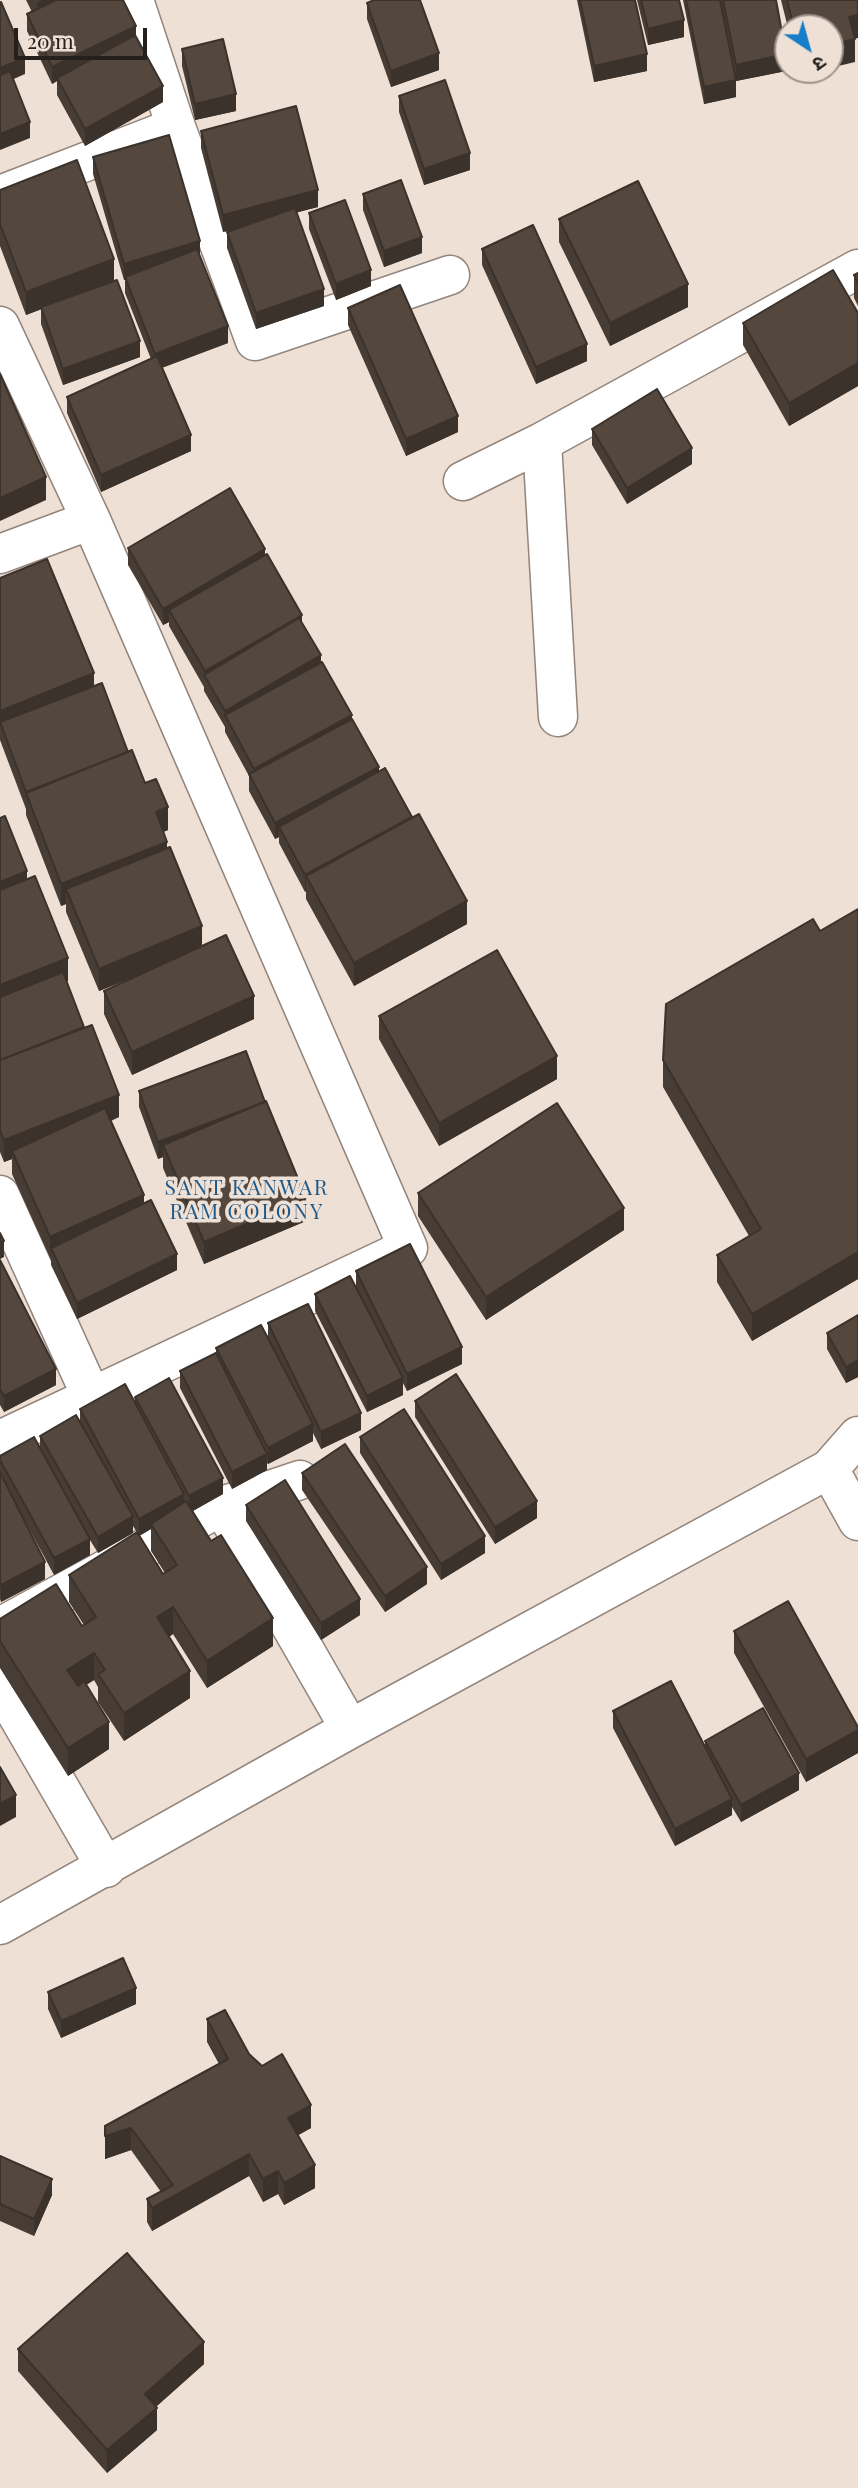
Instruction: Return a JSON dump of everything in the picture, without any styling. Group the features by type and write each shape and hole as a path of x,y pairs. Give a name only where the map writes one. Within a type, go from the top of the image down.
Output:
{"street":[{"path":"134,0 176,127 256,341 450,275"},
{"path":"0,195 176,127"},
{"path":"463,481 542,442 858,270"},
{"path":"0,326 91,520 408,1248 0,1440"},
{"path":"542,442 558,717"},
{"path":"0,554 91,520"},
{"path":"0,1195 92,1398"},
{"path":"0,1925 350,1729 829,1469 858,1436"},
{"path":"829,1469 857,1513"},
{"path":"0,1627 222,1506 300,1480"},
{"path":"222,1506 350,1729"},
{"path":"0,1685 106,1868"}],"building":[{"path":"56,0 123,0 136,26 52,67 27,14"},
{"path":"374,0 420,0 439,53 391,71 367,3"},
{"path":"580,0 635,0 647,54 594,66"},
{"path":"641,0 679,0 684,20 648,29"},
{"path":"686,0 720,0 736,80 704,87"},
{"path":"723,0 776,0 779,14 774,14 774,57 736,65"},
{"path":"787,0 858,0 858,15 849,17 855,39 844,42 844,14 790,14"},
{"path":"0,3 25,58 0,68"},
{"path":"135,35 163,86 85,129 57,78"},
{"path":"223,39 236,94 195,104 182,49"},
{"path":"10,71 30,122 0,134 0,75"},
{"path":"445,80 470,153 424,169 399,96"},
{"path":"296,106 318,190 223,215 201,131"},
{"path":"169,135 200,241 124,264 93,157"},
{"path":"77,160 114,259 26,292 0,224 0,190"},
{"path":"401,180 422,237 384,251 363,194"},
{"path":"638,181 688,284 610,323 559,219"},
{"path":"345,200 371,270 336,284 309,213"},
{"path":"295,208 324,289 256,313 227,232"},
{"path":"533,225 587,344 536,367 482,249"},
{"path":"197,249 228,326 155,354 125,277"},
{"path":"833,270 858,313 858,363 789,403 743,323"},
{"path":"117,280 140,341 63,369 41,307"},
{"path":"400,285 458,416 406,439 348,308"},
{"path":"157,356 191,435 101,475 67,397"},
{"path":"0,374 46,477 0,498"},
{"path":"657,389 692,448 627,488 592,429"},
{"path":"230,488 265,549 163,609 128,548"},
{"path":"267,554 302,615 205,671 169,610"},
{"path":"47,559 94,673 0,711 0,578"},
{"path":"299,618 321,655 225,711 204,675"},
{"path":"322,662 352,715 254,769 225,715"},
{"path":"102,683 128,752 26,792 0,722"},
{"path":"352,719 379,767 275,823 249,774"},
{"path":"132,750 145,783 156,779 168,807 156,812 167,842 61,884 26,793"},
{"path":"385,768 412,817 305,875 279,827"},
{"path":"419,814 467,901 354,963 306,876"},
{"path":"5,816 27,871 0,882 0,818"},
{"path":"170,847 202,926 99,969 66,889"},
{"path":"35,876 68,958 0,985 0,890"},
{"path":"858,909 858,1252 752,1314 717,1255 761,1229 663,1060 666,1004 813,919 820,931"},
{"path":"226,935 254,996 132,1052 104,991"},
{"path":"497,950 557,1056 439,1123 379,1016"},
{"path":"63,972 84,1027 0,1060 0,997"},
{"path":"92,1025 119,1095 4,1140 0,1130 0,1060"},
{"path":"246,1051 265,1102 158,1142 139,1091"},
{"path":"266,1101 306,1198 204,1242 163,1145"},
{"path":"557,1103 624,1208 486,1297 418,1193"},
{"path":"105,1108 144,1195 50,1237 12,1151"},
{"path":"151,1200 177,1254 77,1303 51,1248"},
{"path":"410,1244 462,1347 407,1374 356,1271"},
{"path":"0,1260 56,1369 4,1396 0,1389"},
{"path":"350,1276 403,1378 367,1396 315,1294"},
{"path":"308,1304 361,1413 321,1432 268,1323"},
{"path":"858,1315 858,1360 846,1367 827,1333"},
{"path":"261,1325 313,1424 268,1448 216,1348"},
{"path":"216,1353 267,1454 232,1472 180,1371"},
{"path":"456,1374 537,1501 495,1527 415,1401"},
{"path":"169,1378 223,1478 189,1496 135,1397"},
{"path":"125,1384 184,1494 139,1519 80,1409"},
{"path":"404,1409 485,1536 441,1564 360,1437"},
{"path":"76,1415 133,1516 98,1537 40,1436"},
{"path":"34,1437 90,1539 54,1558 0,1460 0,1456"},
{"path":"345,1444 427,1567 385,1596 302,1473"},
{"path":"0,1472 45,1562 1,1585 0,1582"},
{"path":"285,1480 360,1599 321,1623 246,1505"},
{"path":"186,1501 211,1541 221,1535 273,1618 207,1661 173,1607 157,1617 190,1671 124,1713 98,1674 105,1670 94,1653 67,1670 78,1686 84,1681 109,1722 68,1748 0,1641 0,1619 56,1584 82,1626 96,1617 69,1575 137,1532 163,1574 177,1565 151,1524"},
{"path":"788,1601 858,1727 858,1730 806,1759 734,1631"},
{"path":"671,1681 732,1799 675,1829 613,1711"},
{"path":"763,1708 799,1773 741,1805 705,1741"},
{"path":"0,1767 16,1795 0,1804"},
{"path":"123,1958 136,1988 61,2021 48,1992"},
{"path":"225,2010 249,2054 262,2066 282,2054 311,2105 288,2118 315,2165 284,2183 278,2171 263,2179 249,2154 152,2208 147,2199 173,2185 131,2128 105,2136 105,2126 228,2059 207,2019"},
{"path":"0,2156 52,2179 34,2219 0,2204"},
{"path":"127,2253 204,2342 145,2394 157,2408 107,2450 18,2349"}],"district":[{"name":"SANT KANWAR RAM COLONY","path":"247,1200"}]}
